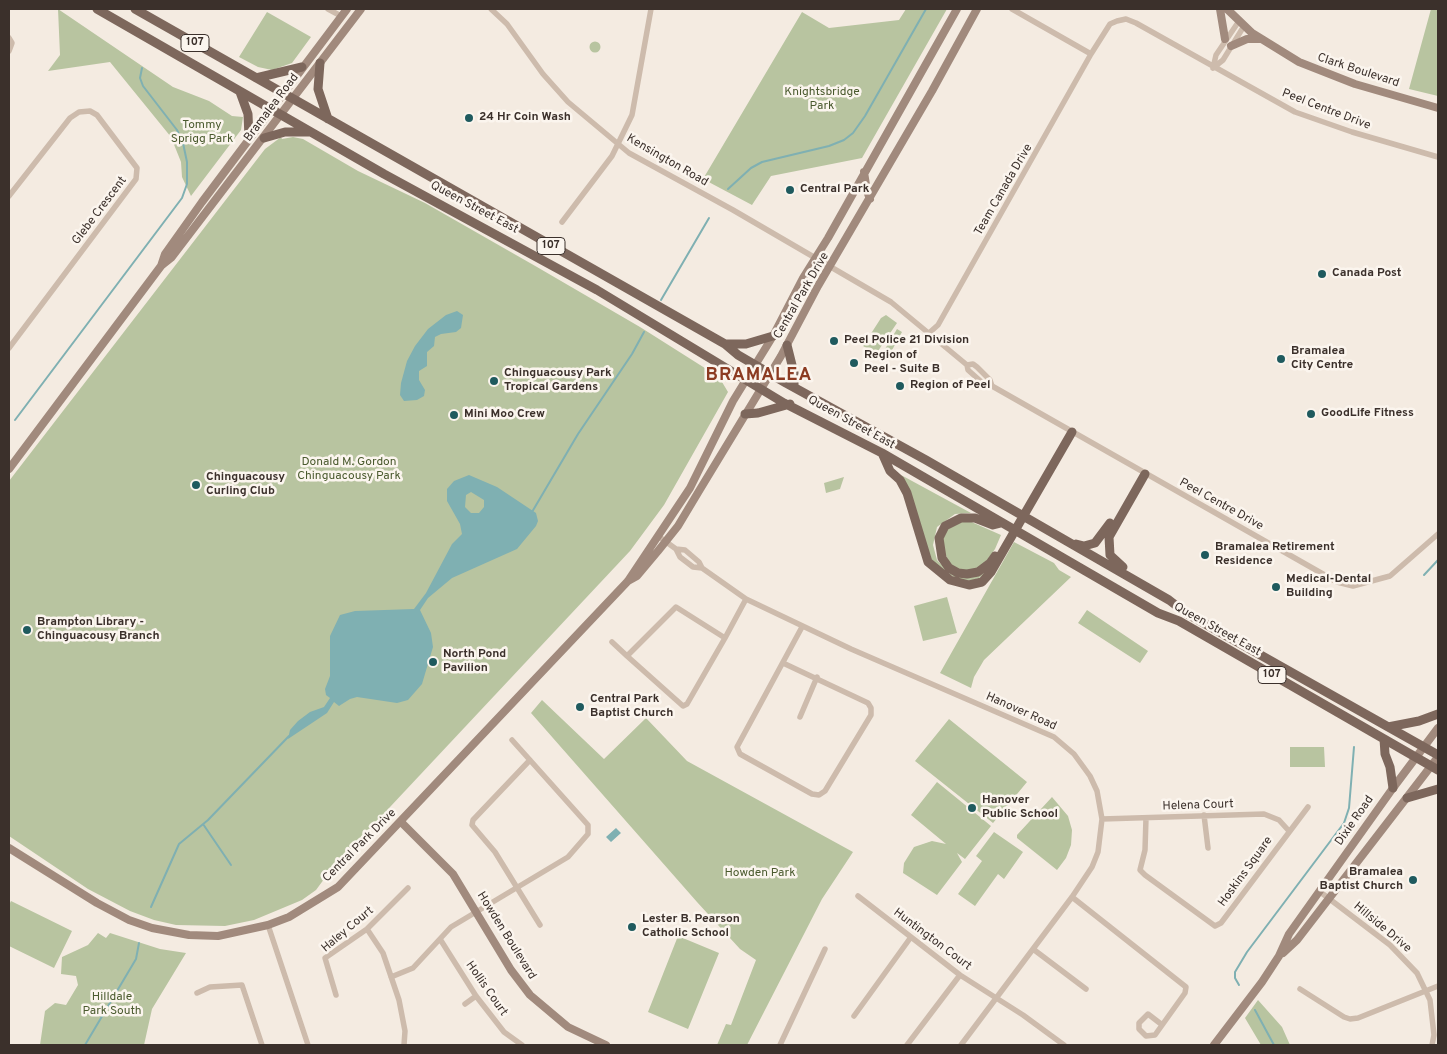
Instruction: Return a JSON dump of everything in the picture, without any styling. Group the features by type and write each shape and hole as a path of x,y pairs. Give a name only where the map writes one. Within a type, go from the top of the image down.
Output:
{"main road":[{"name":"Queen Street East","path":"97,9 310,132 597,290 760,388 882,454 1158,613 1179,621 1435,768"},
{"name":"Queen Street East","path":"135,9 725,344 770,374 794,385 1034,522 1169,600 1186,613 1438,756"},
{"path":"320,63 318,89 328,119"},
{"path":"256,78 302,68"},
{"path":"240,92 248,114 249,138"},
{"path":"264,138 285,132 310,132"},
{"path":"725,344 746,344 773,336"},
{"path":"787,345 794,373 794,385"},
{"path":"745,414 758,414 790,404"},
{"path":"882,454 890,471 900,480 907,493 920,543 928,562 950,580 969,585 982,582 991,572 1070,431"},
{"path":"1001,523 993,526 980,519 968,517 950,522 942,530 938,542 945,564 953,571 967,574 978,572 990,563 1070,431"},
{"path":"1049,531 1079,545 1095,543 1105,532 1143,472"},
{"path":"1143,472 1109,537 1108,549 1114,562 1161,589 1169,600"},
{"path":"1388,727 1419,721 1438,714"},
{"path":"1384,739 1385,754 1390,767 1393,788"},
{"path":"1407,798 1438,789"}],"street":[{"path":"328,9 341,16"},
{"name":"Bramalea Road","path":"161,266 165,254 249,138 347,9"},
{"name":"Bramalea Road","path":"9,469 161,266 171,258 362,9"},
{"name":"Kensington Road","path":"491,9 507,24 543,74 568,102 618,145 831,267"},
{"path":"562,222 618,145 632,115 650,9"},
{"name":"Central Park Drive","path":"9,848 97,903 152,928 189,935 218,936 268,925 289,917 338,887 628,581 634,569 690,488 733,401 773,336 957,9"},
{"name":"Central Park Drive","path":"628,581 637,576 678,526 787,345 977,9"},
{"path":"1012,9 1091,54"},
{"path":"1220,9 1228,43"},
{"name":"Clark Boulevard","path":"1227,9 1261,38 1299,62 1323,73 1438,108"},
{"name":"Peel Centre Drive","path":"1091,54 1110,24 1126,19 1295,112 1352,132 1438,157"},
{"path":"1213,68 1223,60 1228,43 1242,23"},
{"path":"9,38 12,43 9,51"},
{"path":"1228,43 1261,38"},
{"name":"Team Canada Drive","path":"929,333 938,325 1091,54"},
{"name":"Glebe Crescent","path":"9,196 70,118 79,112 90,111 97,115 136,168 136,179 9,348"},
{"path":"864,172 870,198"},
{"name":"Peel Centre Drive","path":"831,267 891,302 967,365 968,370 986,386 992,386 1329,578 1344,584 1357,585 1390,576 1438,534"},
{"name":"Hanover Road","path":"658,536 676,548 680,557 693,567 702,568 746,599 802,626 1054,737 1074,754 1090,776 1097,791 1102,820 1098,852 1092,867 1072,898 960,1045"},
{"path":"612,642 683,706 687,704 746,599"},
{"path":"627,656 676,607 725,638"},
{"path":"783,663 817,677 868,703 871,708 871,714 825,791 819,795 812,794 740,754 737,747 802,626"},
{"path":"800,717 817,677"},
{"name":"Dixie Road","path":"1214,1045 1279,956 1289,934 1319,891 1438,728"},
{"path":"391,976 413,968 452,927 568,857 590,829 588,824 512,740"},
{"name":"Dixie Road","path":"1279,956 1297,940 1407,798 1435,768 1438,756"},
{"path":"530,760 473,820 472,825 495,852 540,925"},
{"path":"1289,831 1308,807"},
{"name":"Helena Court","path":"1102,820 1264,814 1279,820 1289,831"},
{"path":"1204,815 1208,848"},
{"name":"Hoskins Square","path":"1146,818 1144,850 1140,870 1152,881 1215,926 1221,923 1289,831"},
{"name":"Howden Boulevard","path":"401,822 453,874 511,970 530,995 568,1027 600,1044"},
{"name":"Haley Court","path":"336,996 325,958 367,929 408,888"},
{"name":"Hillside Drive","path":"1319,891 1400,954 1417,973 1428,991 1434,1035 1432,1045"},
{"name":"Huntington Court","path":"858,896 960,975 1064,1045"},
{"path":"1072,898 1186,987 1185,993 1161,1024"},
{"path":"268,925 308,1045"},
{"path":"367,929 383,953 404,1015 404,1045"},
{"path":"854,1016 911,937"},
{"name":"Hollis Court","path":"440,939 476,996 504,1032 522,1045"},
{"path":"780,1045 825,949"},
{"path":"1033,949 1086,989"},
{"path":"906,1045 960,975"},
{"path":"197,992 210,987 242,985 262,1045"},
{"path":"1300,989 1344,1017 1358,1018 1438,986"},
{"path":"465,1004 476,996"}],"green space":[{"name":"Tommy Sprigg Park","path":"58,9 173,87 209,101 232,116 243,117 241,130 191,196 182,177 181,162 171,137 110,62 48,71 60,55"},
{"name":"Knightsbridge Park","path":"906,9 947,9 862,158 771,176 752,205 703,179 802,12 829,28 899,20"},
{"path":"1431,9 1438,9 1438,96 1409,89"},
{"path":"267,12 311,37 292,63 272,70 258,67 239,57"},
{"path":"595,41 601,47 595,53 589,47"},
{"name":"Donald M. Gordon Chinguacousy Park","path":"281,137 282,139 293,137 303,139 358,171 425,203 640,327 719,377 728,392 664,505 630,551 330,871 316,890 302,900 254,920 225,926 176,925 154,920 130,911 88,889 9,836 9,481 265,149"},
{"path":"886,315 897,323 876,354 863,346 881,318"},
{"path":"897,329 902,332 891,352 885,349"},
{"path":"901,475 971,513 955,514 937,527 933,545 937,560 949,573 959,577 977,576 986,572 979,578 970,581 960,580 941,570 929,557 910,492"},
{"path":"844,477 840,489 826,493 824,483"},
{"path":"967,520 1001,535 995,549 985,563 975,570 961,571 950,565 941,544 945,532 954,524"},
{"path":"1014,542 1054,563 1059,570 1071,577 984,660 974,677 971,688 940,673"},
{"path":"947,597 957,633 923,641 914,606"},
{"path":"1087,610 1148,651 1140,663 1078,623"},
{"name":"Howden Park","path":"542,700 604,759 646,718 687,761 853,852 822,899 747,1045 717,1045 726,1024 731,1025 756,960 740,949 697,902 531,713"},
{"path":"949,719 1027,782 993,823 915,761"},
{"path":"1290,747 1324,747 1325,767 1290,767"},
{"path":"937,782 991,826 965,859 957,853 962,862 937,895 903,873 904,863 914,847 932,841 946,844 911,815"},
{"path":"1052,797 1068,816 1072,830 1071,845 1066,858 1057,870 1017,838 1017,835"},
{"path":"994,832 1023,852 1004,879 998,874 975,906 958,894 982,861 976,856"},
{"path":"11,901 72,931 54,968 9,946 9,905"},
{"name":"Hilldale Park South","path":"98,933 106,938 110,933 160,949 186,953 152,1009 144,1045 40,1045 45,1011 55,1003 66,1005 78,985 76,976 61,974 62,957 88,945"},
{"path":"678,936 719,953 688,1029 648,1012"},
{"path":"1258,1000 1282,1027 1290,1045 1261,1045 1245,1018"}],"water":[{"path":"457,311 463,315 461,328 456,332 441,334 435,337 434,346 427,352 427,366 419,371 419,380 425,390 424,396 417,400 404,401 400,395 401,383 407,361 415,346 428,329 446,315"},
{"path":"469,475 497,487 536,513 538,521 536,526 517,549 452,578 428,598 420,610 431,633 433,647 422,684 408,700 397,703 357,697 339,706 334,702 327,713 288,739 290,730 298,721 310,712 324,707 330,698 326,695 325,689 330,676 330,636 340,615 355,611 414,609 426,593 452,544 462,534 460,524 447,501 447,489 454,481","holes":["471,492 484,500 484,507 479,513 471,513 465,507 466,495"]},
{"path":"616,828 621,833 611,842 606,837"}],"waterway":[{"path":"728,189 751,168 762,162 829,146 844,140 853,133 865,116 926,9"},
{"path":"15,420 182,198 187,184 187,162 183,143 177,130 143,86 140,78 142,68"},
{"path":"661,300 709,218"},
{"path":"532,512 578,434 632,354 644,332"},
{"path":"1424,575 1438,560"},
{"path":"151,907 179,844 208,820 289,736"},
{"path":"1239,985 1235,978 1235,972 1247,952 1344,823 1349,808 1354,747"},
{"path":"203,824 231,865"},
{"path":"85,1045 136,959 139,943"},
{"path":"1255,1010 1274,1045"}],"place":[{"name":"24 Hr Coin Wash","path":"469,118"},
{"name":"Central Park","path":"790,190"},
{"name":"Canada Post","path":"1322,274"},
{"name":"Peel Police 21 Division","path":"834,341"},
{"name":"Bramalea City Centre","path":"1281,359"},
{"name":"Region of Peel - Suite B","path":"854,363"},
{"name":"Chinguacousy Park Tropical Gardens","path":"494,381"},
{"name":"Region of Peel","path":"900,386"},
{"name":"GoodLife Fitness","path":"1311,414"},
{"name":"Mini Moo Crew","path":"454,415"},
{"name":"Chinguacousy Curling Club","path":"196,485"},
{"name":"Bramalea Retirement Residence","path":"1205,555"},
{"name":"Medical-Dental Building","path":"1276,587"},
{"name":"Brampton Library - Chinguacousy Branch","path":"27,630"},
{"name":"North Pond Pavilion","path":"433,662"},
{"name":"Central Park Baptist Church","path":"580,707"},
{"name":"Hanover Public School","path":"972,808"},
{"name":"Bramalea Baptist Church","path":"1413,880"},
{"name":"Lester B. Pearson Catholic School","path":"632,927"}],"district":[{"name":"BRAMALEA","path":"759,376"}]}
